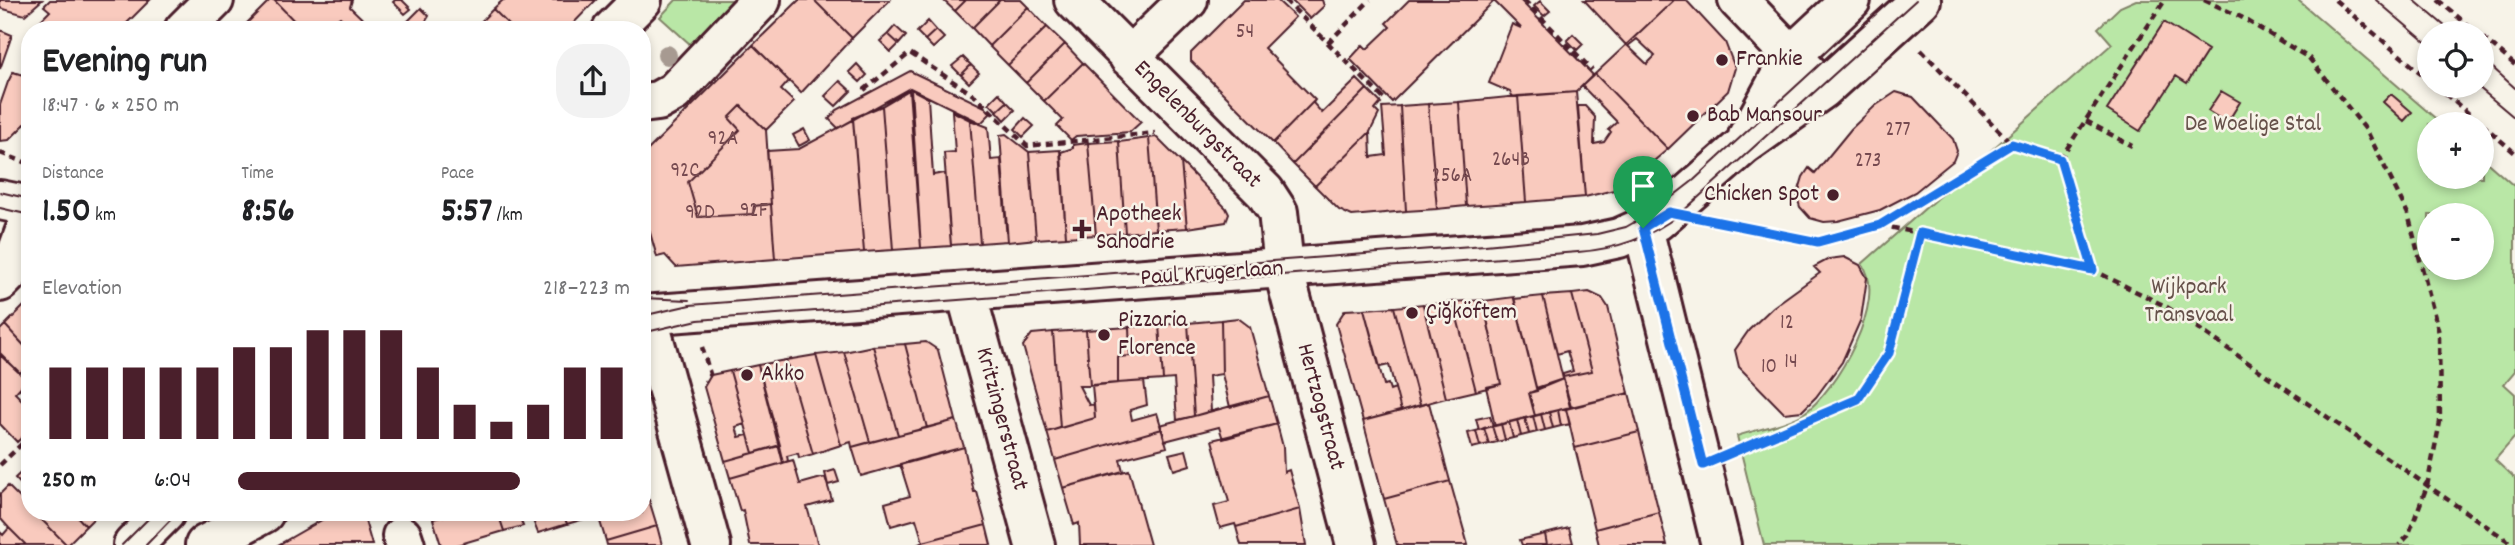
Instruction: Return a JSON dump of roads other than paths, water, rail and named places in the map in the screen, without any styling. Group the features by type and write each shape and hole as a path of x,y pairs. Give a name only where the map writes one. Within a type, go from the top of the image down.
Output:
{"street":[{"path":"193,21 214,0"},
{"path":"621,21 642,0"},
{"path":"651,102 674,92 761,0"},
{"name":"Engelenburgstraat","path":"1074,0 1265,192 1278,212 1284,268"},
{"path":"1129,57 1188,0"},
{"path":"1738,0 1823,89"},
{"name":"Paul Krugerlaan","path":"1744,145 1792,55 1851,0"},
{"name":"Paul Krugerlaan","path":"651,314 1582,246 1656,220 1744,145 1823,89 1908,11"},
{"path":"0,200 21,223"},
{"path":"1656,220 1721,545"},
{"path":"0,282 10,272 21,228"},
{"name":"Hertzogstraat","path":"1284,268 1356,545"},
{"name":"Kritzingerstraat","path":"966,292 1035,545"},
{"path":"651,363 711,545"},
{"path":"133,545 157,521"},
{"path":"205,545 249,521"}],"tram line":[{"path":"651,314 690,305 1485,245 1597,234 1626,227 1654,211 1694,180 1890,0"},
{"path":"651,331 698,320 1578,252 1619,245 1656,230 1680,214 1916,0"},
{"path":"2376,0 2417,35"},
{"path":"2414,0 2439,21"},
{"path":"2494,69 2515,88"},
{"path":"2491,98 2515,118"},
{"path":"0,192 21,197"},
{"path":"0,208 21,213"},
{"path":"651,298 689,300"},
{"path":"122,545 146,521"},
{"path":"146,545 169,521"}],"place":[{"name":"Frankie","path":"1722,60"},
{"name":"Bab Mansour","path":"1693,116"},
{"name":"Chicken Spot","path":"1833,195"},
{"name":"Apotheek Sahodrie","path":"1082,229"},
{"name":"Çiğköftem","path":"1412,313"},
{"name":"Pizzaria Florence","path":"1104,335"},
{"name":"Akko","path":"747,375"}],"park label":[{"name":"De Woelige Stal","path":"2253,125"},
{"name":"Wijkpark Transvaal","path":"2189,302"}]}
